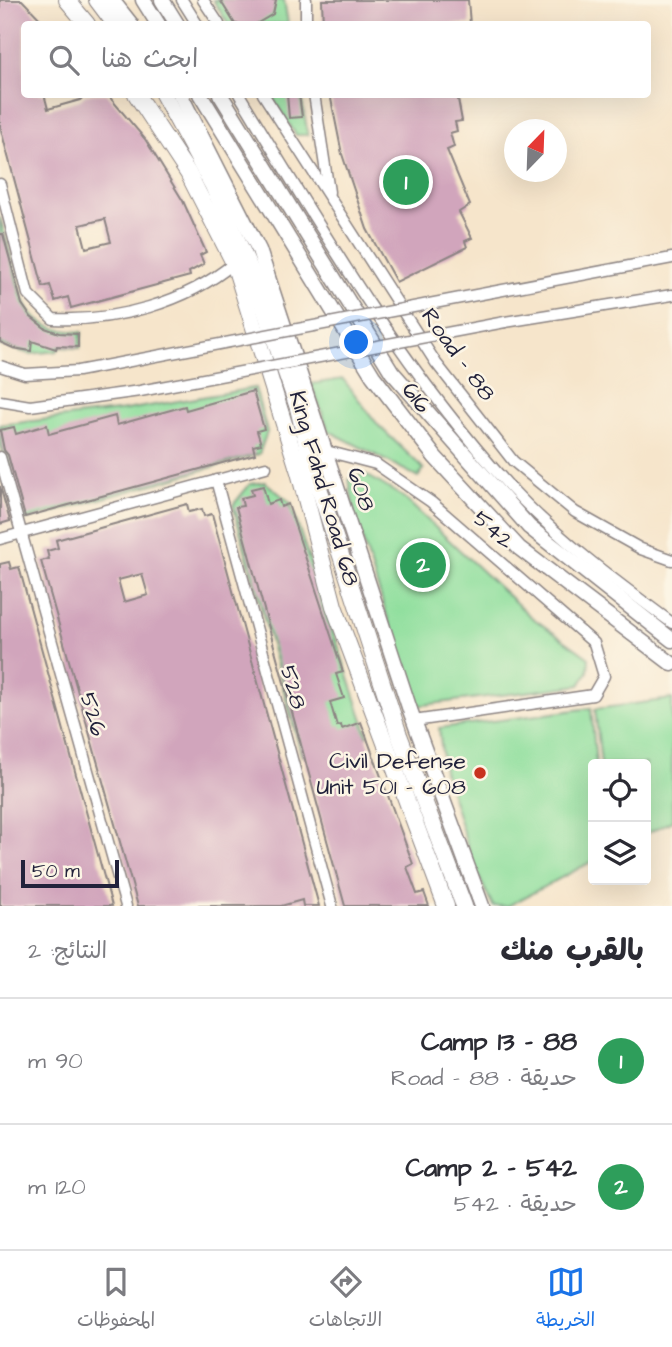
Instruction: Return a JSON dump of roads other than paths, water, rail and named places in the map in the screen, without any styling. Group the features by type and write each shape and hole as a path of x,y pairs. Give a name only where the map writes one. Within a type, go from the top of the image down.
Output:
{"main road":[{"path":"67,0 85,21"},
{"path":"97,0 113,21"},
{"path":"112,0 129,21"},
{"path":"143,0 156,21"},
{"path":"162,0 175,21"},
{"name":"King Fahd Road 68","path":"139,98 188,173 234,263 295,459 334,606 446,906"},
{"name":"King Fahd Road 68","path":"165,98 213,186 254,278 298,408 312,466 399,735 464,906"},
{"name":"608","path":"182,98 260,250 414,721 482,906"},
{"name":"616","path":"203,98 373,376 435,457 519,548 672,664"},
{"name":"616","path":"222,98 392,372 529,527 672,640"}],"street":[{"path":"182,0 195,21"},
{"path":"203,0 217,21"},
{"path":"306,0 306,21"},
{"path":"241,98 330,246 426,388 511,488 592,564 672,623"},
{"path":"266,98 330,198 309,210"},
{"name":"Road - 88","path":"315,98 330,198 436,363 513,461 575,512 641,549 672,560"},
{"path":"0,184 29,294 53,318 81,320 124,314 198,289 234,263"},
{"path":"0,366 25,374 78,371 672,258"},
{"path":"0,401 30,406 140,391 505,322 672,295"},
{"name":"542","path":"326,451 376,464 431,502 594,643 604,676 593,695 414,721"},
{"name":"526","path":"0,457 126,906"},
{"path":"0,539 266,467"},
{"name":"528","path":"216,480 332,906"}],"place":[{"name":"Camp 13 - 88","path":"406,182"},
{"name":"Camp 2 - 542","path":"423,565"},
{"name":"Civil Defense Unit 501 - 608","path":"480,773"}]}
